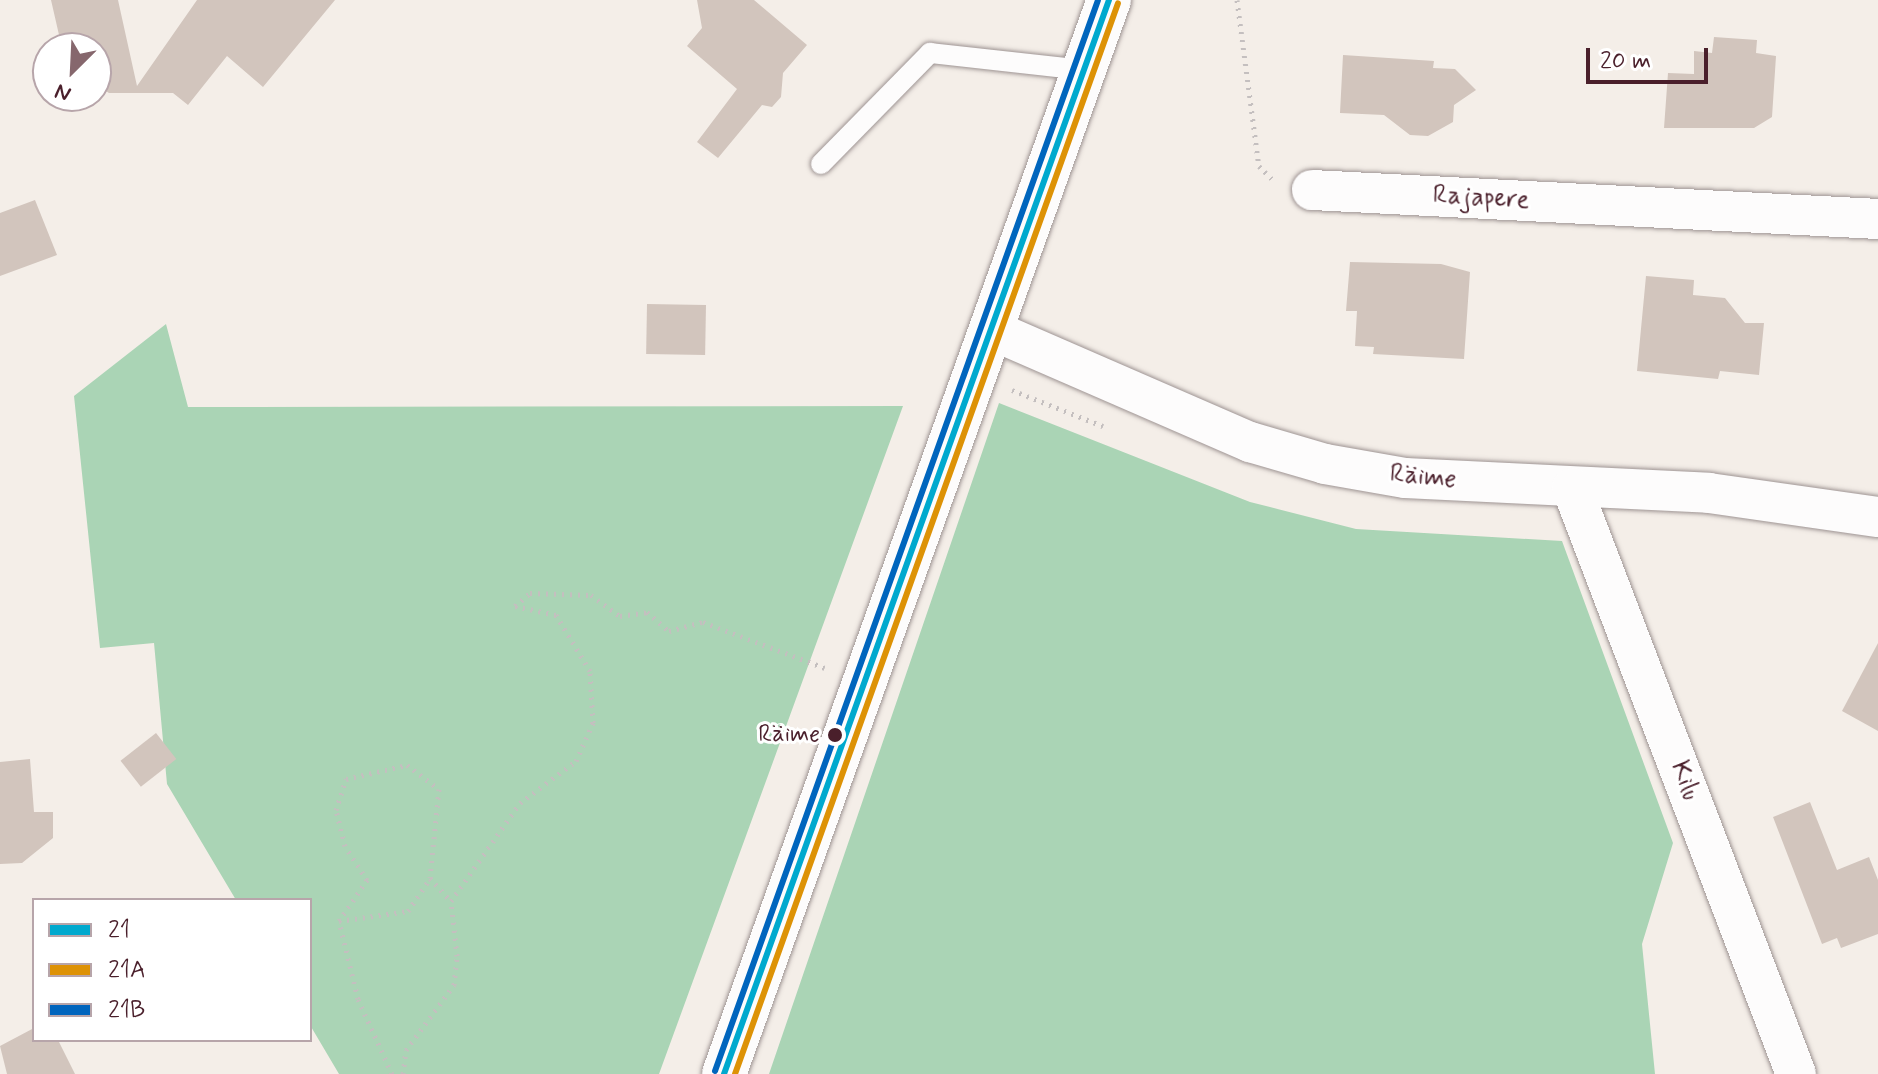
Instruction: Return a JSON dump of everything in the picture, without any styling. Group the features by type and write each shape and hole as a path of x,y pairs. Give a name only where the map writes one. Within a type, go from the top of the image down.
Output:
{"street":[{"path":"724,1074 1109,0"},
{"name":"Rajapere","path":"1312,190 1878,219"},
{"name":"Räime","path":"992,330 1250,442 1325,464 1405,478 1709,493 1878,517"},
{"name":"Kilu","path":"1572,488 1796,1074"}],"lane":[{"path":"821,164 930,53 1085,70"}],"path":[{"path":"1237,0 1259,166 1281,185 1312,190"},
{"path":"451,901 520,803 576,761 593,723 590,671 556,615 515,606 530,593 591,595 620,616 647,612 669,631 703,622 839,673"},
{"path":"339,921 408,911 430,878 439,789 407,765 346,779 336,810 345,846 367,880 339,921 358,999 392,1074"},
{"path":"403,1074 406,1050 454,985 457,956 451,901 430,878"}],"green space":[{"path":"166,324 188,407 903,406 659,1074 339,1074 312,1028 312,898 235,898 167,784 154,643 100,648 74,396"},
{"path":"999,403 1250,502 1356,529 1562,541 1673,843 1642,944 1655,1074 769,1074"}],"building":[{"path":"51,0 118,0 137,86 197,0 335,0 263,87 227,56 188,105 173,93 112,93 112,32 58,32"},
{"path":"697,0 754,0 807,45 783,73 781,97 772,107 762,105 718,158 697,142 737,89 687,46 702,28"},
{"path":"1714,37 1757,40 1756,53 1776,56 1772,117 1754,128 1664,128 1668,73 1694,74 1694,51 1712,53"},
{"path":"1343,55 1434,61 1433,68 1455,69 1476,90 1454,105 1453,122 1428,136 1410,135 1384,115 1340,113"},
{"path":"35,200 57,255 0,276 0,213"},
{"path":"1350,262 1441,264 1470,272 1464,359 1373,354 1374,347 1355,346 1357,311 1346,311"},
{"path":"1646,276 1694,280 1693,295 1725,298 1745,323 1764,323 1759,375 1720,371 1718,379 1637,371"},
{"path":"647,304 706,305 705,355 646,354"},
{"path":"1878,643 1878,731 1842,711"},
{"path":"156,733 176,759 141,787 121,761"},
{"path":"30,759 34,812 53,812 53,838 22,863 0,864 0,762"},
{"path":"1810,802 1837,870 1869,857 1878,880 1878,934 1841,948 1837,938 1822,944 1773,817"},
{"path":"32,1029 32,1042 59,1042 75,1074 7,1074 0,1046"}],"transit line":[{"name":"21B","path":"715,1071 1098,0"},
{"name":"21","path":"724,1074 1109,0"},
{"name":"21A","path":"735,1074 1118,3"}],"place":[{"name":"Räime","path":"835,735"}]}
